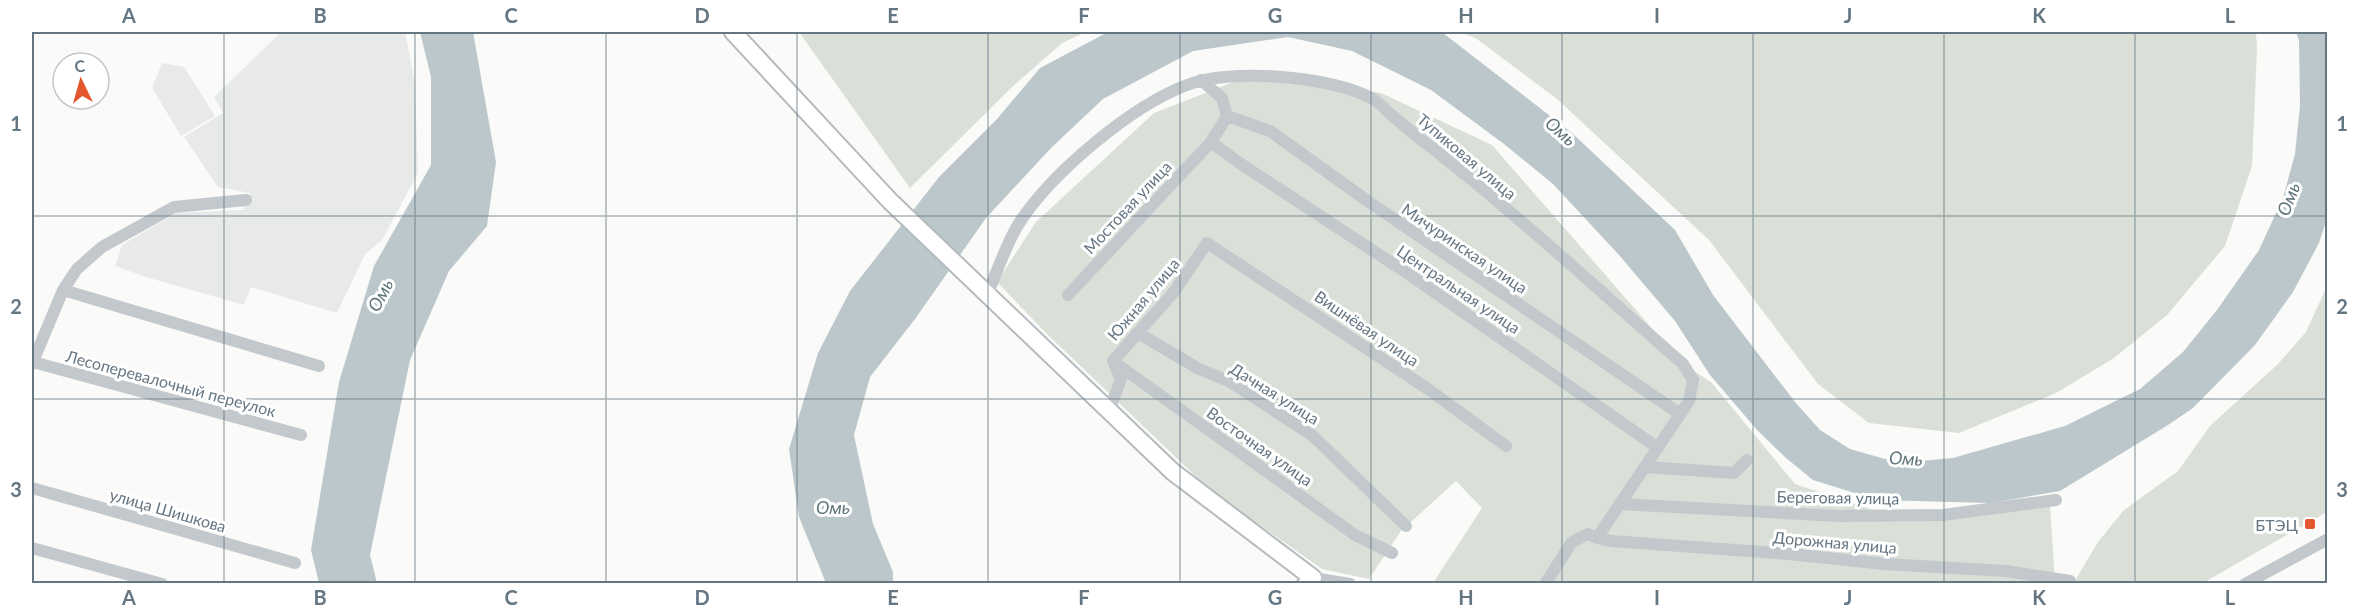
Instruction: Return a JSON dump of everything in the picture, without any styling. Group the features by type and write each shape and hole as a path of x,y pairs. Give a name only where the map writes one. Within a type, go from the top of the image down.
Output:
{"main road":[{"path":"733,32 890,201 1173,472 1310,580"}],"street":[{"name":"Тупиковая улица","path":"985,293 1018,226 1048,186 1096,142 1140,108 1201,80 1284,76 1328,84 1370,97 1470,178 1683,364 1693,380 1689,401 1680,414"},
{"path":"1201,80 1222,98 1227,116"},
{"name":"Мостовая улица","path":"1068,295 1211,142 1227,116"},
{"name":"Мичуринская улица","path":"1227,116 1270,131 1369,202 1680,414"},
{"name":"Центральная улица","path":"1211,142 1413,277 1658,448"},
{"path":"32,363 63,290 77,269 102,247 174,207 246,200"},
{"name":"Южная улица","path":"1109,411 1121,379 1113,361 1174,292 1208,243"},
{"name":"Вишнёвая улица","path":"1208,243 1428,389 1506,446"},
{"path":"63,290 319,366"},
{"name":"Дачная улица","path":"1138,333 1199,369 1229,381 1313,436 1406,526"},
{"name":"Восточная улица","path":"1113,361 1355,535 1392,553"},
{"name":"Лесоперевалочный переулок","path":"32,363 301,435"},
{"path":"1545,584 1572,542 1588,534 1597,538 1680,414"},
{"path":"1645,467 1734,472 1747,460"},
{"name":"улица Шишкова","path":"32,488 295,563"},
{"name":"Береговая улица","path":"1620,504 1839,516 1943,515 2056,500"},
{"name":"Дорожная улица","path":"1597,538 1611,542 1789,554 1885,564 2006,571 2070,581"},
{"path":"2245,584 2328,539"},
{"path":"32,548 162,584"},
{"path":"1310,580 1350,584"}],"shaded area":[{"path":"281,32 405,32 415,84 418,173 382,240 365,254 337,313 251,287 244,305 115,266 122,245 176,213 243,210 250,193 218,187 184,137 223,113 214,97"},
{"path":"799,32 1086,32 1062,43 1011,88 910,188"},
{"path":"1460,32 2256,32 2252,166 2225,246 2167,315 2114,358 2056,393 1959,433 1869,423 1818,384 1709,240 1557,99 1477,39"},
{"path":"162,63 184,67 215,116 181,136 152,88"},
{"path":"1259,72 1381,93 1492,145 1683,364 1711,382 1795,484 1876,511 2050,506 2055,583 1433,583 1482,508 1456,481 1401,531 1369,579 1322,569 1210,490 1046,333 997,282 1036,222 1154,113"},
{"path":"2327,286 2327,512 2203,583 2073,584 2098,542 2124,510 2178,471 2210,426 2278,364 2306,332"}],"water":[{"name":"Омь","path":"420,32 473,32 496,162 487,226 449,271 410,360 370,555 377,583 319,583 311,550 339,382 374,266 431,165 431,77"},
{"name":"Омь","path":"1108,32 1443,33 1572,133 1675,230 1713,295 1795,402 1820,430 1850,449 1899,463 1953,458 2065,426 2140,389 2183,352 2217,310 2259,250 2283,198 2295,154 2300,106 2299,41 2296,32 2327,32 2327,218 2319,243 2293,292 2255,345 2193,408 2168,425 2060,491 1990,503 1877,500 1813,480 1786,458 1758,431 1710,375 1675,321 1619,255 1553,184 1431,90 1352,51 1288,37 1193,51 1103,99 1051,148 986,218 915,319 870,377 854,435 873,524 893,572 893,583 826,583 799,517 789,449 818,353 850,291 939,177 997,119 1040,68"}],"place":[{"name":"БТЭЦ","path":"2310,524"}]}
